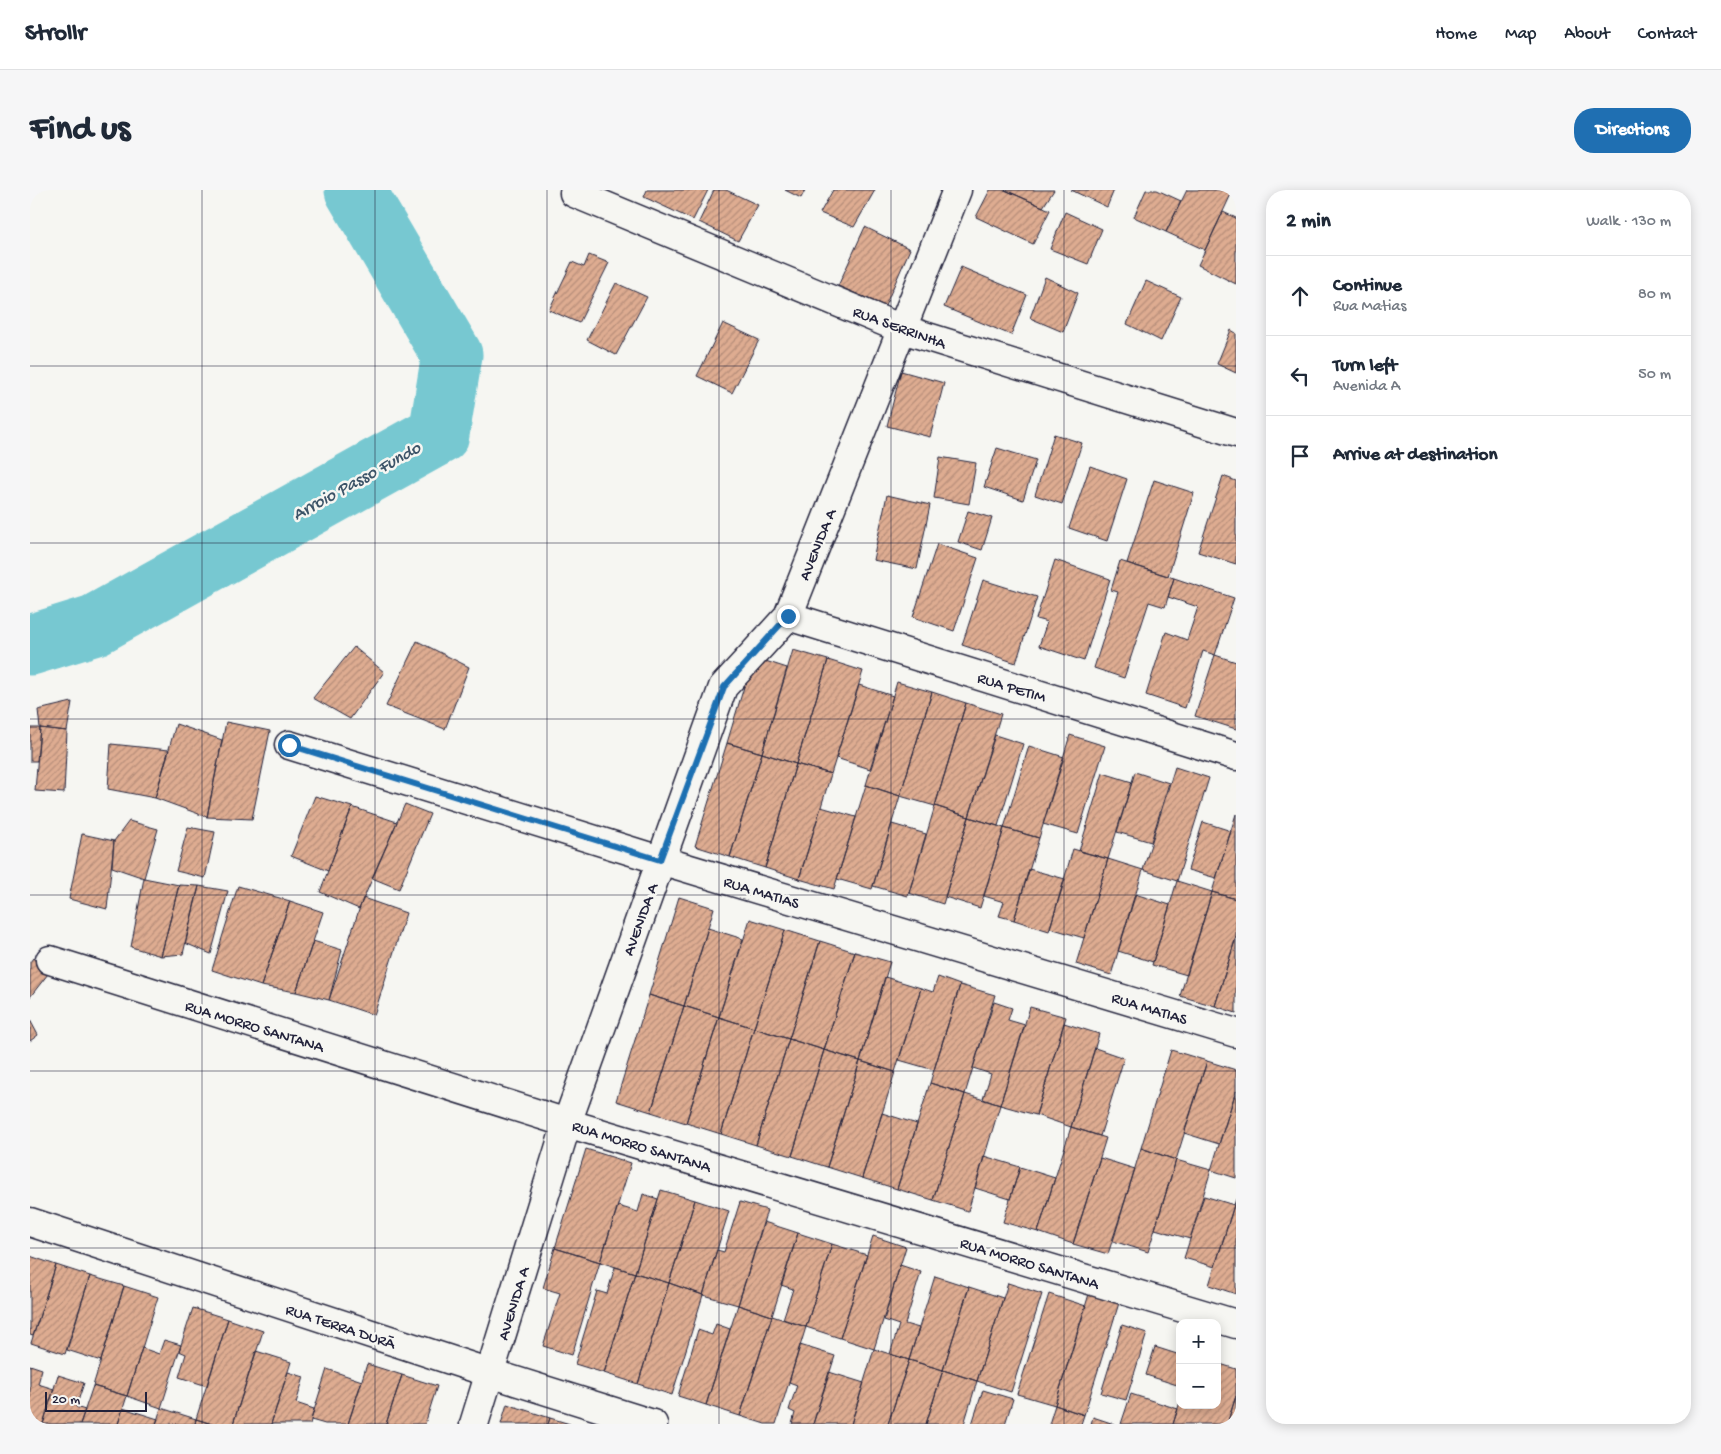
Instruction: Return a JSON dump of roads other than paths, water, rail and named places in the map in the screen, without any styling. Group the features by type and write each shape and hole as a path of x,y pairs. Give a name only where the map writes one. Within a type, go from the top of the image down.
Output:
{"street":[{"name":"AVENIDA A","path":"474,1424 567,1122 724,687 788,616 957,190"},
{"name":"RUA SERRINHA","path":"574,193 902,329 1236,433"},
{"name":"RUA PETIM","path":"788,616 1236,756"},
{"name":"RUA MATIAS","path":"289,745 660,860 1236,1033"},
{"name":"RUA MORRO SANTANA","path":"50,960 567,1122 1236,1324"},
{"name":"RUA TERRA DURÃ","path":"30,1222 490,1374 653,1424"}],"waterway":[{"name":"Arroio Passo Fundo","path":"30,645 95,625 439,434 452,355 355,190"}]}
